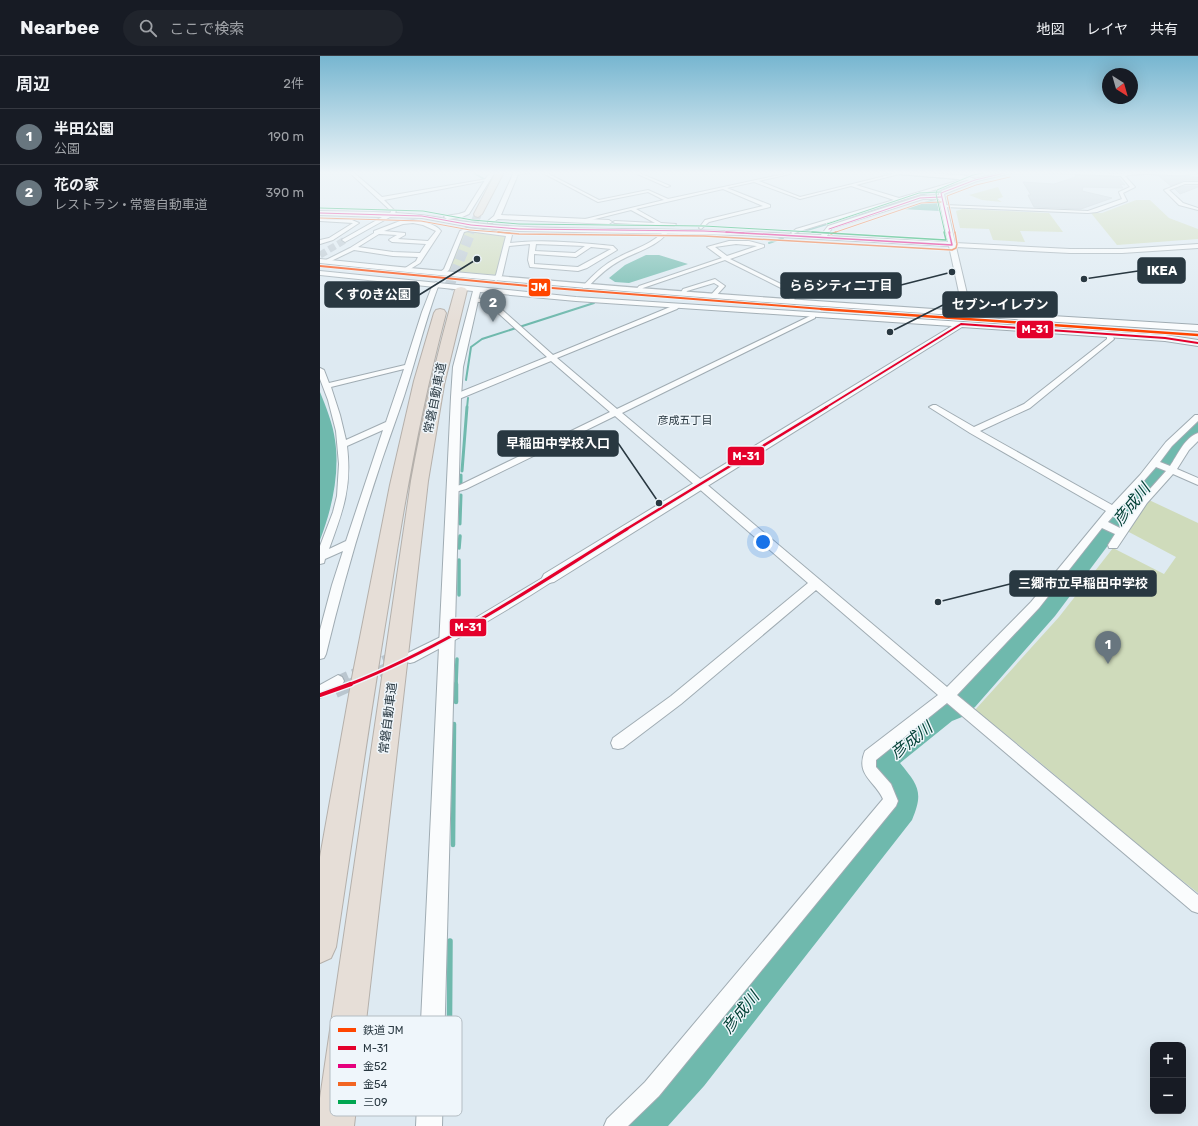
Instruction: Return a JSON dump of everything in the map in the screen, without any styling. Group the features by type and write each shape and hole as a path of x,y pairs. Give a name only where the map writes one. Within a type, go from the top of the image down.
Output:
{"highway":[{"name":"常磐自動車道","path":"320,947 368,654 397,490 414,409 453,290"},
{"name":"常磐自動車道","path":"349,1016 408,560 433,406 446,343 453,290"},
{"name":"常磐自動車道","path":"335,1126 336,1116"}],"street":[{"path":"320,242 332,239 357,223 354,222"},
{"path":"345,240 378,222"},
{"path":"324,261 353,248 376,232 399,222"},
{"path":"405,270 418,262 429,243 439,231 436,228 414,222"},
{"path":"464,222 537,230 671,229 1083,251 1134,251 1198,245"},
{"path":"467,222 535,228 662,224"},
{"path":"472,222 477,224 482,222"},
{"path":"596,222 617,225 793,233 952,244"},
{"path":"658,222 671,229"},
{"path":"701,228 706,222"},
{"path":"793,233 824,222"},
{"path":"824,235 830,228 845,222"},
{"path":"947,222 967,313"},
{"path":"617,225 622,229 652,230"},
{"path":"588,287 600,272 616,260 656,241 671,229"},
{"path":"588,287 613,266 660,242 669,235 671,229"},
{"path":"432,1016 458,367 453,290 446,270 462,231 509,234 499,276 496,279"},
{"path":"376,232 403,234 392,240 429,243"},
{"path":"533,242 533,252 530,260 532,266 574,270"},
{"path":"506,244 554,242 613,248 614,250 585,267 574,270 567,275"},
{"path":"638,291 641,286 726,258 754,248 762,246 748,242 720,244 710,247 718,251 726,258 784,288 792,295 792,301"},
{"path":"533,252 576,255 590,245"},
{"path":"353,248 393,254 421,255"},
{"path":"358,255 368,250"},
{"path":"385,258 393,254"},
{"path":"602,256 616,260"},
{"path":"324,261 405,270 453,290 489,301 616,413 1030,766 1198,905"},
{"path":"537,272 543,267"},
{"path":"320,273 453,290 1166,338 1198,343"},
{"path":"320,279 330,274"},
{"path":"320,654 337,585 389,424 395,410 425,312 453,290 496,279 638,291 1198,328"},
{"path":"683,294 685,290 715,281 722,286 713,296"},
{"path":"456,397 677,306"},
{"path":"452,490 463,487 813,317 813,314"},
{"path":"411,654 446,639 512,602 961,324"},
{"path":"973,431 1027,406 1111,339 1109,334"},
{"path":"327,386 409,366"},
{"path":"320,370 327,386 336,415 344,462 342,495 332,531 320,558"},
{"path":"933,408 1112,510"},
{"path":"342,445 389,424"},
{"path":"614,1126 652,1090 891,801 890,796 869,768 868,761 870,756 955,701 1104,524 1112,510 1151,480 1164,467 1169,444 1194,429"},
{"path":"1164,467 1198,482"},
{"path":"1113,545 1119,532 1151,480"},
{"path":"1104,524 1119,532"},
{"path":"320,558 350,544"},
{"path":"618,743 676,700 816,582"},
{"path":"320,692 336,686 320,695"},
{"path":"428,1116 428,1126"}],"shaded area":[{"path":"959,222 1056,222 1063,232 1020,231 1025,242 993,240 989,229 960,228"},
{"path":"1098,222 1179,222 1198,229 1198,239 1117,245"},
{"path":"465,231 506,235 497,275 449,271"},
{"path":"646,255 659,255 688,264 629,283 615,282 609,278 625,265"},
{"path":"320,392 333,428 336,452 336,478 328,516 320,540"},
{"path":"1149,500 1198,523 1198,893 975,710 1059,617 1113,548 1164,574 1176,557 1127,531"}],"waterway":[{"path":"805,231 834,222"},
{"path":"769,243 783,238"},
{"path":"466,380 471,347 482,339 594,303"},
{"path":"467,408 468,398"},
{"path":"462,471 467,407"},
{"name":"彦成川","path":"642,1126 691,1073 902,810 905,802 905,795 900,784 885,763 887,757 943,713 953,709 966,699 1047,610 1139,492 1166,465 1178,447 1198,427"},
{"path":"461,475 461,485"},
{"path":"460,524 461,495"},
{"path":"459,548 460,536"},
{"path":"459,560 459,595"},
{"path":"456,685 457,659"},
{"path":"456,685 456,702"},
{"path":"453,845 454,724"},
{"path":"450,941 450,1016"}],"tunnel":[{"path":"470,233 475,222"},
{"path":"448,289 471,232"},
{"path":"320,255 345,240"},
{"path":"338,681 412,649"},
{"path":"348,685 397,664"},
{"path":"335,691 351,684"}],"rail line":[{"name":"JM","path":"320,266 649,297 1198,335"}],"transit line":[{"name":"金54","path":"426,222 470,230 519,234 704,236 952,250 956,248 957,244 952,222"},
{"name":"金52","path":"454,222 471,225 519,229 704,231 952,245 947,222"},
{"name":"三09","path":"495,222 519,224 704,226 946,240 942,222"},
{"name":"三09","path":"827,224 833,222"},
{"name":"金52","path":"829,229 850,222"},
{"name":"金54","path":"831,234 866,222"},
{"name":"M-31","path":"320,695 350,685 392,666 489,616 540,583 961,324 1165,338 1198,343"}],"place":[{"name":"くすのき公園","path":"477,259"},
{"name":"ららシティ二丁目","path":"952,272"},
{"name":"IKEA","path":"1084,279"},
{"name":"花の家","path":"493,322"},
{"name":"セブン-イレブン","path":"890,332"},
{"name":"早稲田中学校入口","path":"659,503"},
{"name":"三郷市立早稲田中学校","path":"938,602"},
{"name":"半田公園","path":"1108,664"}],"district":[{"name":"彦成五丁目","path":"685,420"}]}
